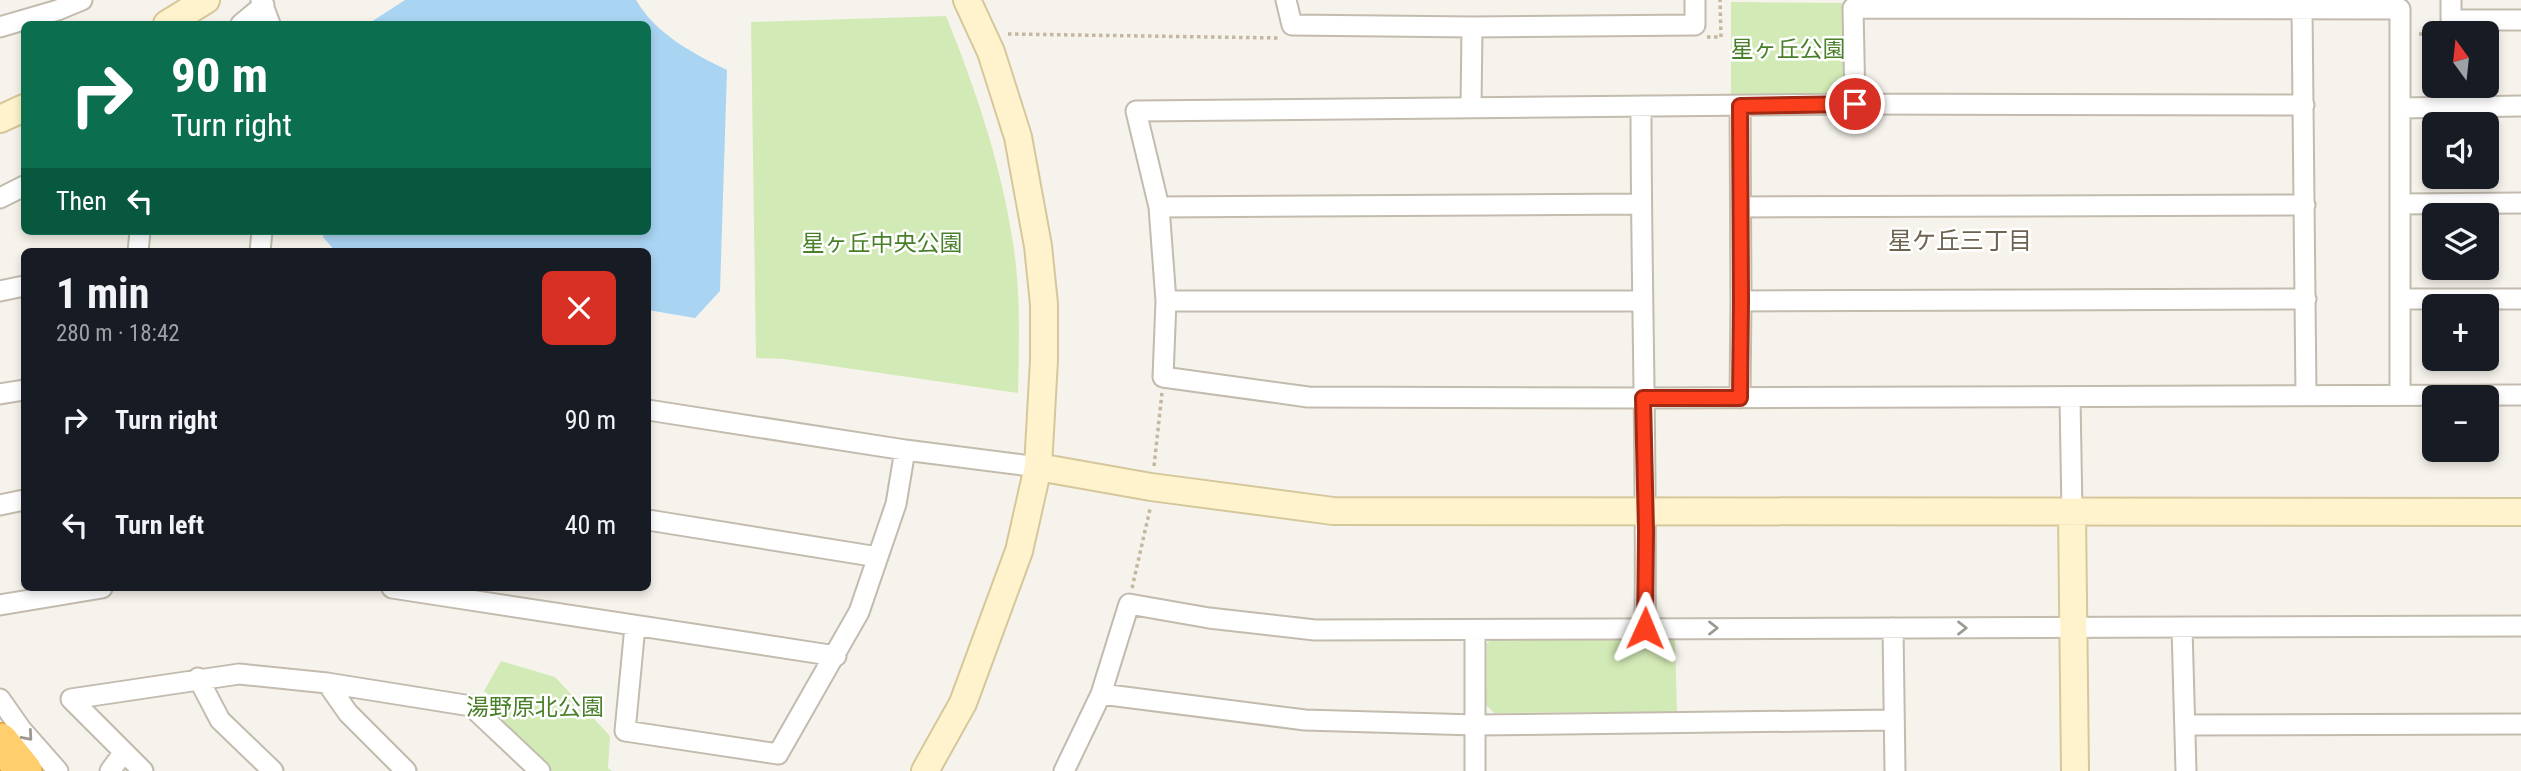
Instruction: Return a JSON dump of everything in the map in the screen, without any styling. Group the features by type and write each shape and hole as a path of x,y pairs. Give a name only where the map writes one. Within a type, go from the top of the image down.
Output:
{"highway":[{"path":"0,741 24,771"}],"street":[{"path":"0,27 82,0"},
{"path":"172,21 206,0"},
{"path":"925,771 963,703 1019,551 1038,467 1044,304 1038,246 1018,137 991,52 967,0"},
{"path":"1286,0 1292,25 1472,27 1695,25 1695,0"},
{"path":"2451,0 2451,20 2521,20"},
{"path":"244,21 263,3 269,21"},
{"path":"1855,104 1853,8 2400,9 2400,394"},
{"path":"2302,9 2306,395"},
{"path":"1471,107 1472,27"},
{"path":"0,106 21,99"},
{"path":"2304,105 1855,104 1136,111 1159,207 1166,301 1163,377 1308,397 2521,396"},
{"path":"1641,106 1645,628"},
{"path":"1740,106 1740,398"},
{"path":"2400,108 2521,107"},
{"path":"0,120 21,110"},
{"path":"0,198 21,188"},
{"path":"2401,204 2521,203"},
{"path":"1159,207 1641,204"},
{"path":"1741,207 2305,205"},
{"path":"0,291 21,287"},
{"path":"1741,301 2306,299"},
{"path":"2401,299 2521,299"},
{"path":"1166,301 1641,301"},
{"path":"0,394 21,390"},
{"path":"2070,398 2075,771"},
{"path":"651,410 905,450 1038,467 1151,487 1333,511 2521,512"},
{"path":"635,626 625,731 778,754 859,612 895,504 905,450"},
{"path":"0,505 21,501"},
{"path":"651,520 878,557"},
{"path":"0,605 84,591"},
{"path":"411,591 836,656"},
{"path":"1064,771 1101,694 1129,604 1209,618 1315,630 2521,626"},
{"path":"1894,628 1895,771"},
{"path":"2182,628 2186,771"},
{"path":"1475,630 1475,771"},
{"path":"143,771 71,699 239,674 327,683 471,706 540,771"},
{"path":"198,678 220,720 273,771"},
{"path":"327,683 348,713 406,771"},
{"path":"1101,694 1305,720 1475,725 1894,720"},
{"path":"0,699 21,729 58,771"},
{"path":"2185,725 2521,724"},
{"path":"110,771 124,752"}],"path":[{"path":"2418,23 2418,34 2422,34"},
{"path":"1154,471 1163,377"},
{"path":"1129,604 1150,509"}],"green space":[{"name":"星ヶ丘公園","path":"1731,2 1842,3 1845,89 1837,97 1731,97"},
{"name":"星ヶ丘中央公園","path":"946,16 986,128 1008,214 1016,262 1018,393 784,359 756,358 751,22"},
{"path":"1492,637 1675,638 1677,712 1494,713 1486,705 1487,644"},
{"name":"湯野原北公園","path":"501,661 555,677 610,736 608,768 612,771 552,771 489,710 497,701 484,691"}],"water":[{"path":"405,0 636,0 664,33 727,70 720,291 695,318 651,311 651,248 333,248 323,235 651,235 651,21 373,21"}],"district":[{"name":"星ケ丘三丁目","path":"1960,241"}],"route":[{"path":"1645,628 1643,398 1740,398 1740,106 1855,104"}]}
